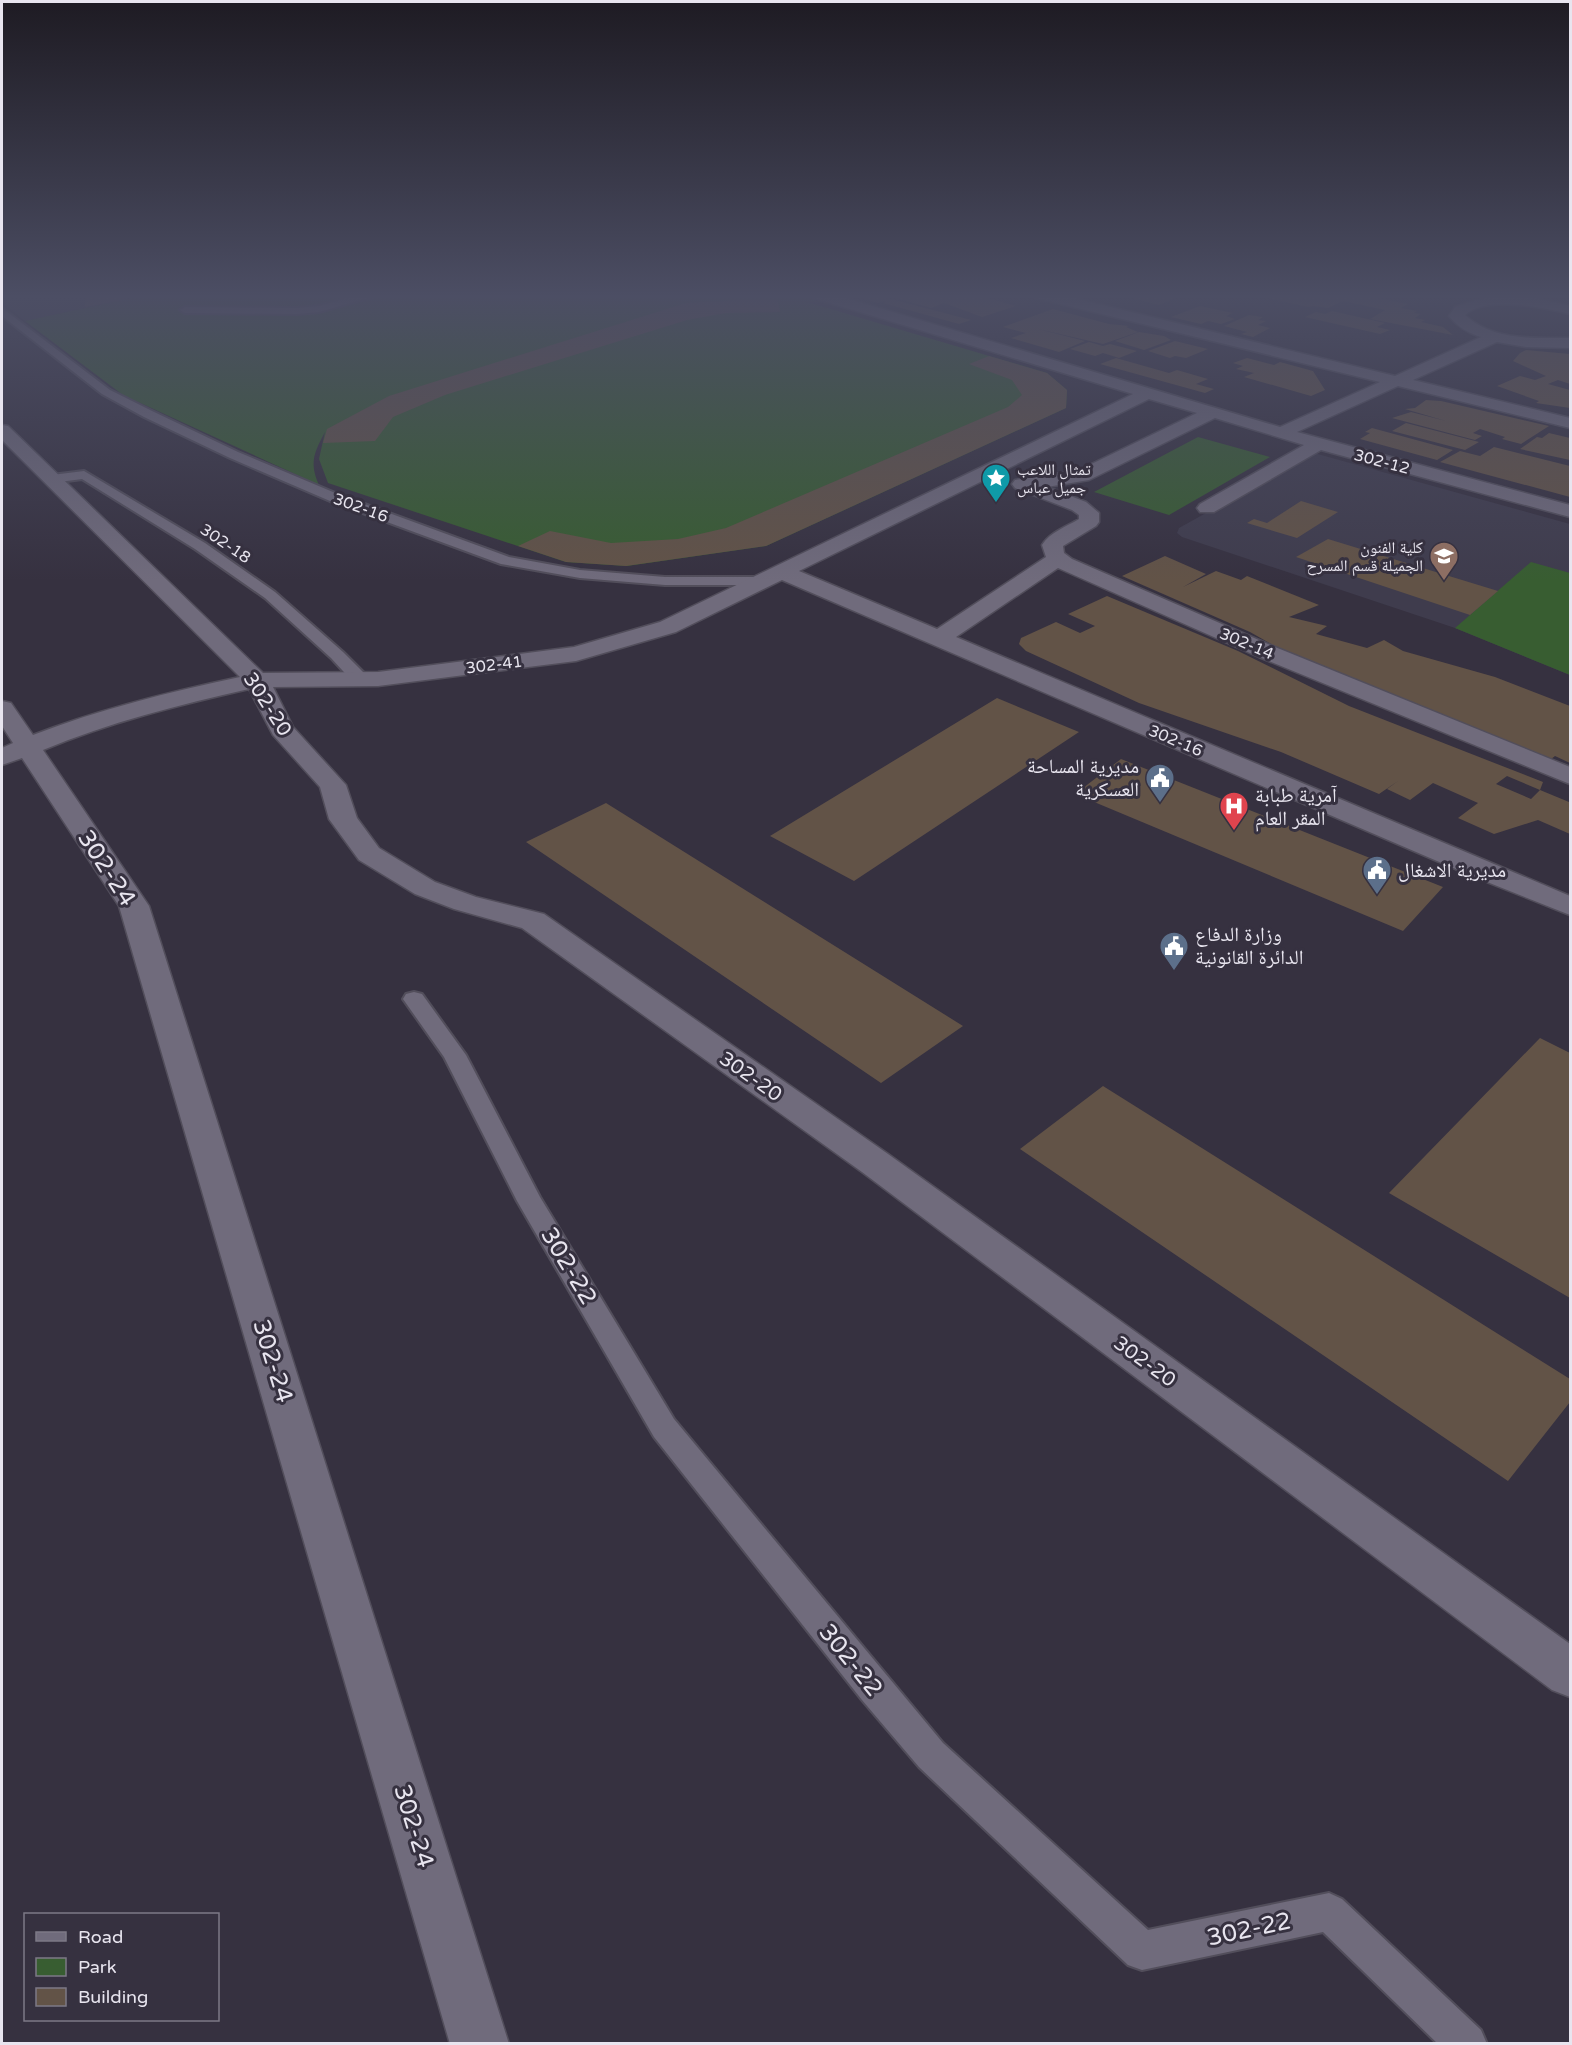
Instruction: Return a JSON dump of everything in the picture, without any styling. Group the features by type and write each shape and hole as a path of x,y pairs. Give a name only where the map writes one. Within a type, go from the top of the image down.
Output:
{"street":[{"name":"302-12","path":"1134,389 1319,444 1570,511"},
{"path":"1280,433 1376,389"},
{"path":"1430,389 1570,423"},
{"name":"302-41","path":"14,752 84,724 172,699 257,680 360,679 576,654 669,627 985,474 1146,393"},
{"path":"1022,484 1054,482 1082,476 1212,413"},
{"name":"302-20","path":"2,430 257,680 282,730 333,785 343,819 369,854 425,888 465,903 533,921 884,1170 1570,1673"},
{"path":"1207,508 1319,444"},
{"path":"939,639 1058,559 1052,552 1052,545 1058,539 1089,522 1089,513 1079,506 1022,484 985,474"},
{"name":"302-14","path":"1058,559 1267,652 1570,776"},
{"name":"302-16","path":"771,577 939,639 1570,906"},
{"name":"302-24","path":"2,708 14,752 134,906 480,2043"}],"lane":[{"name":"302-16","path":"103,389 234,455 335,498 506,561 580,574 664,581 771,577"},
{"name":"302-18","path":"52,479 84,475 200,546 270,595 337,655 360,679"},
{"name":"302-22","path":"414,999 454,1054 530,1201 664,1428 931,1755 1142,1952 1329,1912 1467,2043"}],"shaded area":[{"name":"كلية الفنون الجميلة قسم المسرح","path":"1314,453 1570,524 1570,675 1455,628 1182,537 1177,533 1179,528"}],"green space":[{"path":"116,389 1067,390 1066,408 766,546 627,566 566,562 328,483 319,459 325,432 314,458 314,470 319,485 123,395"},
{"path":"1198,437 1270,457 1169,515 1094,492"},
{"path":"1531,562 1570,573 1570,675 1455,628"}],"building":[{"path":"410,389 463,389 393,417 375,441 323,443 327,429 389,396"},
{"path":"1018,389 1066,389 1066,408 766,546 626,566 566,562 518,546 550,531 611,543 678,539 726,528 1008,407 1022,395"},
{"path":"1192,389 1213,389 1205,393"},
{"path":"1288,389 1325,390 1311,396"},
{"path":"1507,389 1570,390 1570,408 1536,403 1539,401"},
{"path":"1426,400 1441,401 1549,426 1521,444 1502,439 1505,437 1480,429 1473,433 1482,436 1475,440 1392,418 1411,412 1446,421 1405,409 1415,408"},
{"path":"1406,423 1479,442 1465,450 1392,431"},
{"path":"1372,428 1453,450 1437,460 1360,439 1370,433 1365,432"},
{"path":"1549,433 1570,438 1570,460 1520,449 1537,437 1542,438"},
{"path":"1494,447 1570,466 1570,497 1440,462 1460,451 1480,456"},
{"path":"1301,501 1338,512 1297,538 1247,523 1254,519 1267,523"},
{"path":"1328,539 1498,591 1470,615 1296,557"},
{"path":"1165,556 1206,574 1183,587 1216,571 1241,580 1247,576 1319,605 1289,617 1327,626 1316,634 1367,648 1384,640 1403,651 1495,677 1570,706 1570,763 1555,756 1546,763 1292,656 1250,632 1122,576"},
{"path":"1107,596 1238,651 1349,706 1543,782 1540,790 1569,802 1570,800 1570,834 1538,820 1494,834 1458,818 1478,803 1433,783 1410,800 1387,789 1398,781 1379,794 1281,752 1139,703 1026,651 1019,644 1021,638 1056,622 1080,633 1095,626 1068,614","holes":["1507,776 1540,790 1531,799 1496,784"]},
{"path":"997,698 1079,732 854,881 770,836"},
{"path":"1121,759 1443,887 1403,931 1075,794"},
{"path":"606,803 963,1026 881,1083 526,842"},
{"path":"1540,1038 1570,1053 1570,1298 1389,1193"},
{"path":"1103,1086 1570,1379 1570,1402 1508,1481 1020,1149"}],"place":[{"name":"تمثال اللاعب جميل عباس","path":"996,504"},
{"name":"كلية الفنون الجميلة قسم المسرح","path":"1444,582"},
{"name":"مديرية المساحة العسكرية","path":"1160,804"},
{"name":"آمرية طبابة المقر العام","path":"1234,832"},
{"name":"مديرية الاشغال","path":"1377,896"},
{"name":"وزارة الدفاع الدائرة القانونية","path":"1174,972"}]}
